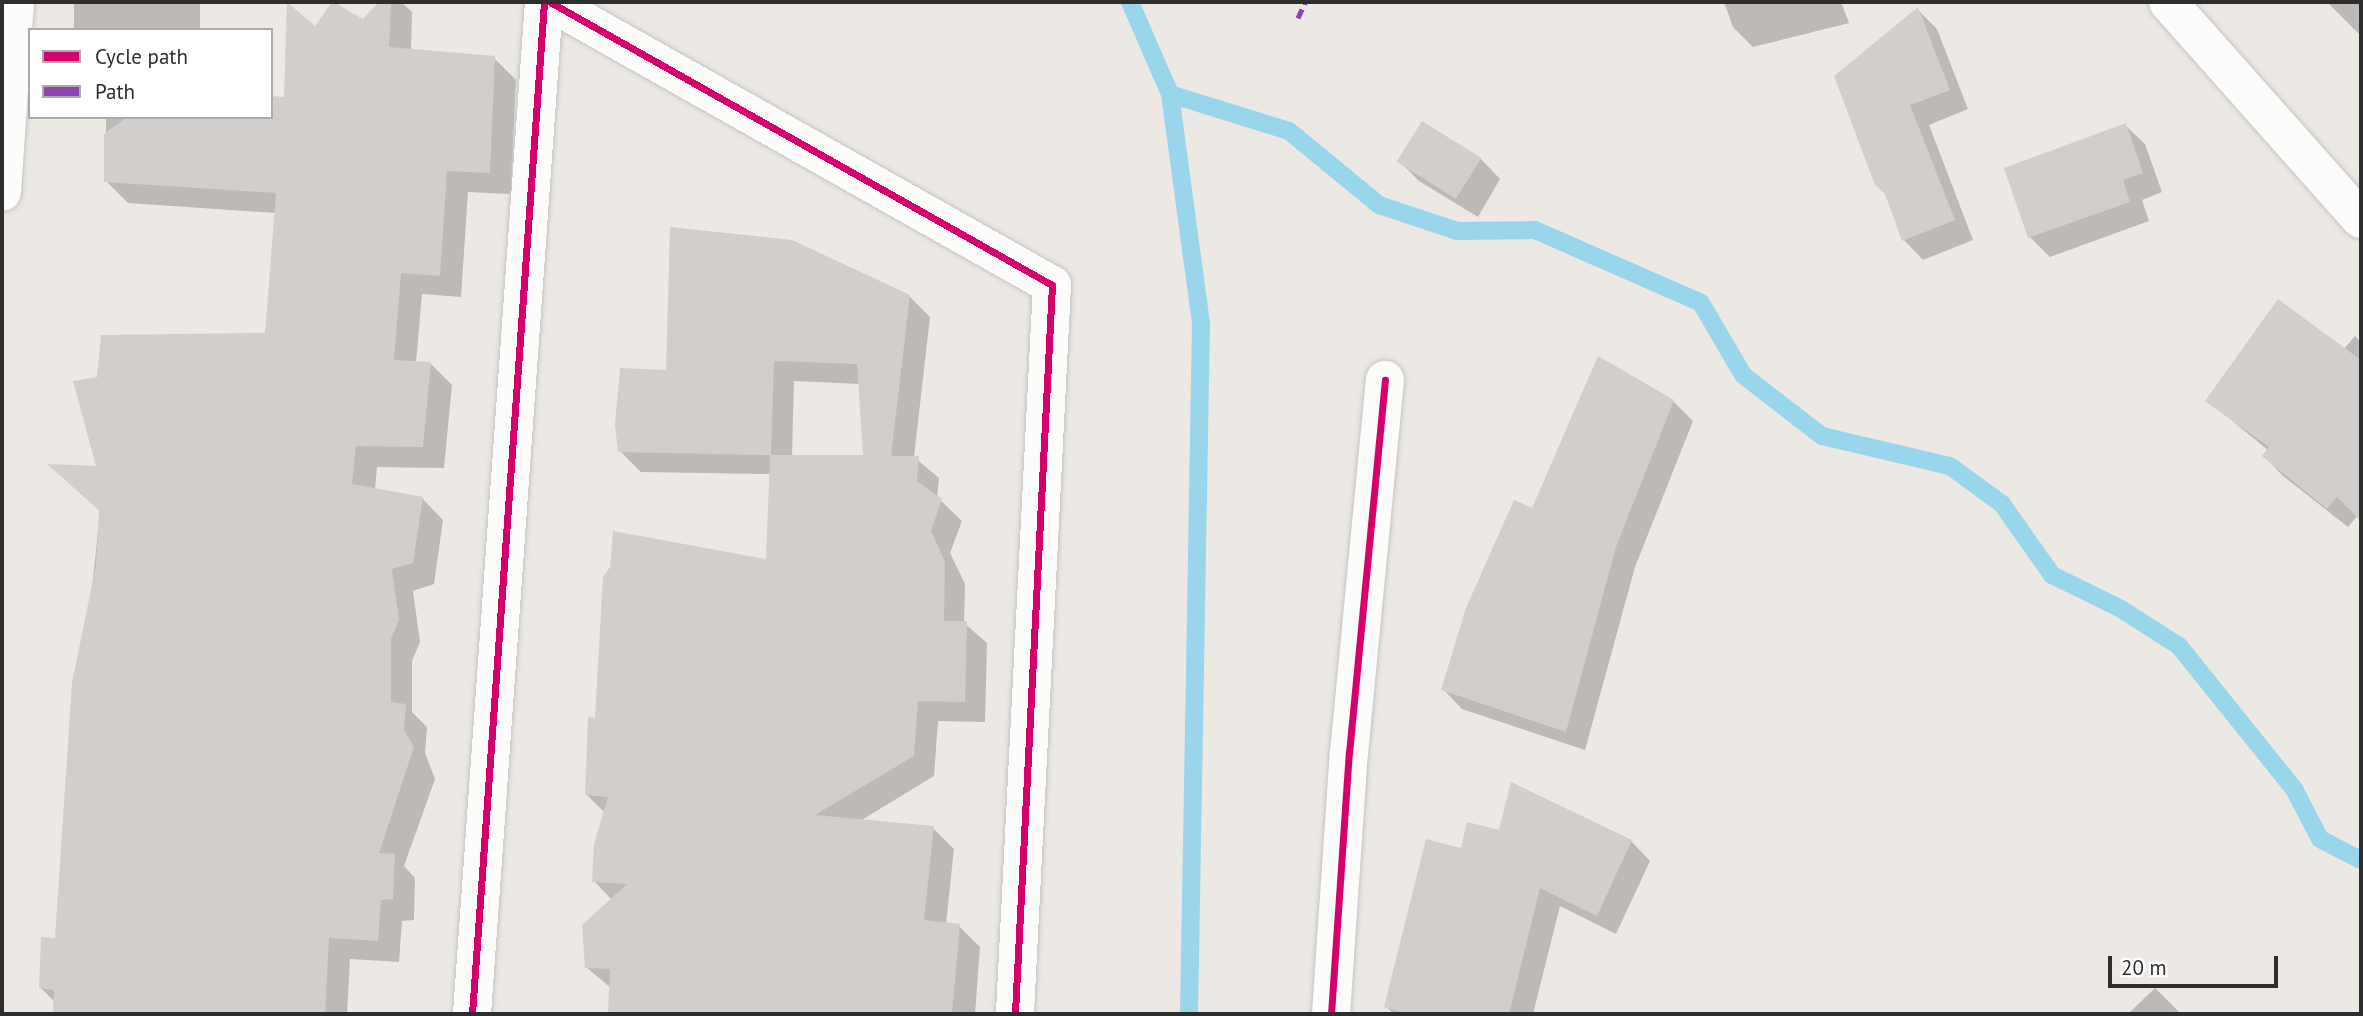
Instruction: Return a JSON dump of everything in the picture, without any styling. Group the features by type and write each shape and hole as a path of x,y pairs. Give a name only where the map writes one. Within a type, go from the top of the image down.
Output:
{"street":[{"path":"472,1014 544,2"},
{"path":"550,2 1052,285 1015,1014"},
{"path":"2168,2 2361,219"},
{"path":"2,192 10,3"},
{"path":"1331,1014 1349,753 1385,380"}],"building":[{"path":"287,2 315,26 332,2 363,19 379,2 391,2 389,47 495,56 490,173 447,171 440,276 401,273 394,360 431,362 423,447 356,446 352,484 423,497 413,563 392,569 399,620 391,639 391,702 406,704 404,730 414,747 379,853 395,854 393,899 381,900 378,941 329,938 325,1014 53,1014 54,990 39,988 41,937 55,938 72,683 96,565 99,510 47,464 96,466 73,381 97,377 101,335 265,333 276,193 104,182 104,134 124,119 273,119 273,96 284,97"},
{"path":"1918,7 1950,90 1910,105 1955,220 1902,241 1885,194 1875,185 1834,76"},
{"path":"1422,121 1481,158 1456,199 1397,162"},
{"path":"2126,123 2143,173 2123,180 2130,202 2028,238 2004,168"},
{"path":"670,227 792,240 910,295 891,456 919,456 917,481 942,499 931,531 945,562 944,621 967,621 965,702 918,701 914,756 815,815 934,826 924,920 960,924 952,1014 608,1014 610,969 585,968 582,925 627,884 592,882 594,844 608,797 585,795 588,717 595,718 603,577 610,567 613,531 766,559 770,455 618,452 615,425 620,368 666,370","holes":["774,361 857,364 863,455 771,455"]},
{"path":"2278,299 2361,360 2361,521 2337,497 2327,509 2262,456 2269,447 2205,401"},
{"path":"1598,356 1674,400 1616,547 1566,732 1441,690 1466,608 1514,500 1532,508"},
{"path":"1511,782 1632,840 1597,916 1540,888 1509,1014 1408,1014 1384,1007 1426,839 1461,848 1467,822 1499,830"}],"waterway":[{"path":"1130,2 1170,94 1201,322 1189,1014"},
{"path":"1170,94 1289,131 1379,205 1457,231 1535,230 1701,303 1743,375 1822,436 1950,466 2002,504 2052,575 2121,609 2179,646 2294,789 2320,839 2361,860"}],"marked path":[{"path":"1298,18 1305,2"}],"cycle path":[{"path":"472,1014 544,2"},
{"path":"550,2 1052,285 1015,1014"},
{"path":"1331,1014 1349,753 1385,380"}]}
